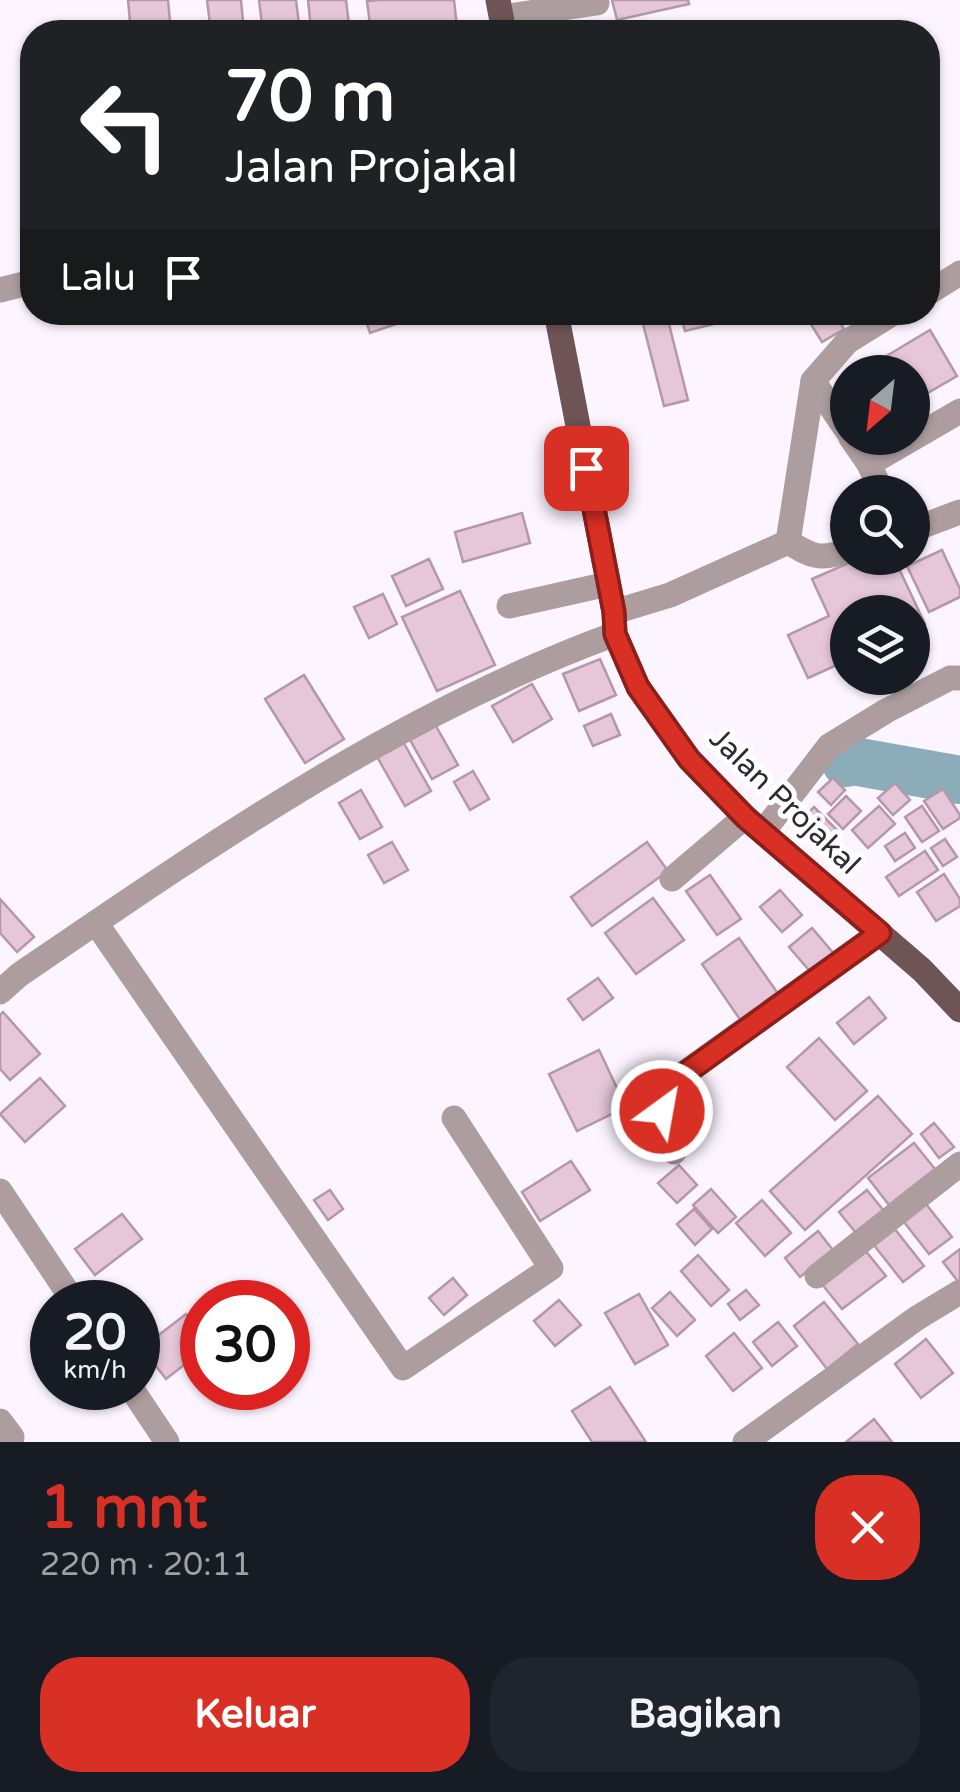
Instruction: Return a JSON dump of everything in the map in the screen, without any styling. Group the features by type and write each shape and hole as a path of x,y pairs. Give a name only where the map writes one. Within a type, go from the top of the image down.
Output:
{"main road":[{"name":"Jalan Projakal","path":"558,325 615,623 638,687 689,759 754,825 922,970 960,1010"}],"street":[{"path":"501,17 597,4"},
{"path":"788,542 813,381 847,342 874,325"},
{"path":"813,381 830,406"},
{"path":"869,464 960,412"},
{"path":"863,455 874,475"},
{"path":"930,523 960,512"},
{"path":"788,542 810,556 830,557"},
{"path":"0,992 204,850 394,733 788,542"},
{"path":"509,606 608,584"},
{"path":"672,878 754,825 808,774 828,746 950,678 960,678"},
{"path":"96,923 403,1368 551,1268 454,1118"},
{"path":"674,1152 662,1111 664,1092 880,933"},
{"path":"817,1276 960,1164"},
{"path":"0,1191 59,1280"},
{"path":"746,1442 917,1318 960,1292"},
{"path":"146,1410 167,1442"}],"building":[{"path":"128,0 168,0 170,20 130,20"},
{"path":"207,0 241,0 243,20 210,20"},
{"path":"259,0 296,0 298,20 262,20"},
{"path":"308,0 346,0 348,20 310,20"},
{"path":"454,0 456,20 369,20 367,1"},
{"path":"612,0 688,0 689,4 617,20"},
{"path":"367,325 393,325 370,333"},
{"path":"643,325 669,325 688,400 664,406"},
{"path":"683,325 710,325 685,331"},
{"path":"811,325 842,325 844,329 822,342"},
{"path":"930,330 957,376 930,392 930,355 888,355"},
{"path":"522,513 530,543 463,562 455,532"},
{"path":"942,550 960,597 930,612 930,595 921,595 911,575 930,575 930,555"},
{"path":"429,559 443,589 406,606 392,576"},
{"path":"830,571 830,575 902,575 911,595 830,595 830,668 808,678 788,635 829,616 812,579"},
{"path":"460,591 495,665 437,691 402,617"},
{"path":"383,594 397,624 369,638 354,607"},
{"path":"600,659 616,695 579,711 563,674"},
{"path":"304,675 344,739 305,763 265,699"},
{"path":"532,684 552,719 513,742 492,706"},
{"path":"611,714 620,735 593,746 584,726"},
{"path":"436,726 458,765 432,779 410,740"},
{"path":"402,740 431,791 405,806 376,755"},
{"path":"473,771 489,799 470,810 454,782"},
{"path":"833,778 845,790 831,805 818,792"},
{"path":"895,783 910,800 893,815 878,798"},
{"path":"943,789 960,818 943,829 924,801"},
{"path":"361,790 382,827 360,839 339,803"},
{"path":"846,796 861,811 843,829 828,814"},
{"path":"879,806 895,824 868,848 852,830"},
{"path":"922,806 939,831 922,842 905,817"},
{"path":"814,807 838,831 826,843 802,819"},
{"path":"905,833 915,848 895,861 885,846"},
{"path":"945,839 957,857 943,866 931,848"},
{"path":"392,842 408,870 384,883 368,855"},
{"path":"647,842 668,871 592,926 571,897"},
{"path":"925,851 938,870 899,896 886,877"},
{"path":"944,874 960,899 960,906 936,921 917,892"},
{"path":"710,875 741,919 717,935 686,891"},
{"path":"780,890 802,915 782,932 760,907"},
{"path":"653,898 684,940 636,974 605,933"},
{"path":"0,899 34,937 17,952 0,933"},
{"path":"812,928 835,955 813,975 789,947"},
{"path":"739,938 779,995 741,1021 702,964"},
{"path":"598,978 613,998 583,1020 568,999"},
{"path":"869,997 886,1018 854,1044 837,1023"},
{"path":"3,1012 40,1054 10,1080 0,1069"},
{"path":"819,1038 867,1091 835,1120 787,1067"},
{"path":"599,1050 626,1107 577,1131 549,1074"},
{"path":"40,1078 65,1106 25,1142 0,1114"},
{"path":"878,1096 912,1134 805,1230 770,1191"},
{"path":"934,1123 954,1147 939,1158 921,1134"},
{"path":"914,1143 935,1169 889,1205 868,1178"},
{"path":"571,1161 590,1190 540,1221 522,1192"},
{"path":"679,1165 697,1185 677,1203 658,1183"},
{"path":"711,1189 736,1217 718,1233 693,1205"},
{"path":"330,1190 343,1209 328,1220 314,1200"},
{"path":"867,1190 884,1211 856,1233 839,1212"},
{"path":"762,1200 791,1233 765,1256 736,1223"},
{"path":"926,1204 952,1237 929,1254 904,1222"},
{"path":"694,1209 712,1229 695,1245 677,1224"},
{"path":"122,1214 142,1239 95,1275 75,1249"},
{"path":"894,1228 924,1266 903,1282 873,1244"},
{"path":"818,1231 833,1250 800,1277 785,1258"},
{"path":"864,1249 886,1276 842,1309 821,1283"},
{"path":"960,1249 960,1284 943,1262"},
{"path":"698,1255 729,1290 711,1306 681,1271"},
{"path":"453,1278 467,1295 444,1315 429,1298"},
{"path":"746,1290 759,1305 740,1320 728,1304"},
{"path":"670,1292 695,1320 677,1336 652,1308"},
{"path":"639,1294 668,1345 635,1364 605,1313"},
{"path":"559,1300 581,1325 555,1346 534,1321"},
{"path":"824,1302 858,1344 827,1369 794,1326"},
{"path":"180,1319 180,1368 166,1379 160,1371 160,1334"},
{"path":"778,1322 797,1346 772,1366 753,1342"},
{"path":"734,1333 762,1368 733,1391 706,1356"},
{"path":"926,1339 953,1373 921,1398 895,1364"},
{"path":"610,1387 646,1442 592,1442 572,1411"},
{"path":"874,1419 892,1442 846,1442"}],"waterway":[{"path":"846,763 853,761 960,780"}],"route":[{"path":"586,468 615,634 638,687 689,759 746,818 880,933 676,1080 664,1092 662,1111"}]}
